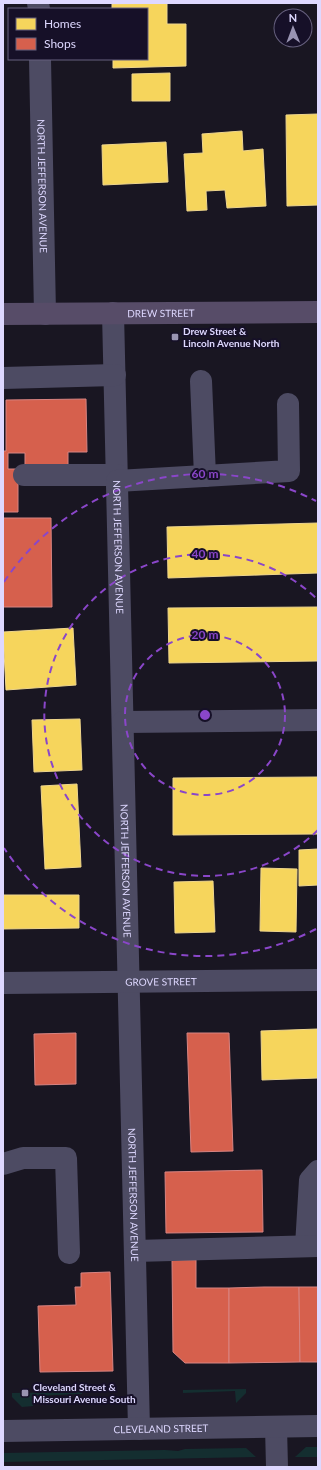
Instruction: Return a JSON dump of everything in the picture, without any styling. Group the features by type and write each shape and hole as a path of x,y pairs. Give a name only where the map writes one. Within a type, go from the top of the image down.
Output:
{"main road":[{"name":"DREW STREET","path":"3,314 318,312"}],"street":[{"name":"NORTH JEFFERSON AVENUE","path":"40,60 45,314"},
{"name":"NORTH JEFFERSON AVENUE","path":"113,313 139,1429"},
{"path":"3,378 115,376"},
{"path":"201,381 205,476"},
{"path":"24,475 117,478 205,476 289,471 288,404"},
{"path":"123,722 318,720"},
{"name":"GROVE STREET","path":"3,983 318,980"},
{"path":"3,1164 23,1158 66,1158 69,1253"},
{"path":"135,1251 312,1246 310,1180 318,1171"},
{"name":"CLEVELAND STREET","path":"3,1431 318,1426"},
{"path":"276,1427 277,1467"}],"green space":[{"path":"246,1389 246,1393 236,1403 235,1391 183,1393 183,1390"},
{"path":"82,1392 82,1394 32,1396 33,1406 22,1407 12,1397 12,1393"},
{"path":"306,1447 318,1447 318,1457 295,1457"},
{"path":"246,1448 256,1457 3,1462 3,1453 178,1451 185,1449"}],"building: Homes":[{"path":"167,3 167,24 186,24 186,66 113,68 113,60 148,60 148,8 112,8 112,4"},
{"path":"170,73 170,101 132,101 132,74"},
{"path":"318,114 318,205 287,206 286,115"},
{"path":"242,131 243,151 263,149 266,206 227,208 225,190 206,191 207,210 187,211 184,154 203,153 202,134"},
{"path":"166,142 168,182 103,185 102,145"},
{"path":"318,523 318,573 168,578 167,527"},
{"path":"318,607 318,661 169,663 168,608"},
{"path":"73,628 76,685 6,690 3,632"},
{"path":"80,719 82,770 34,772 32,720"},
{"path":"318,777 318,834 173,835 173,778"},
{"path":"77,784 81,867 45,869 41,786"},
{"path":"318,849 318,885 299,886 299,850"},
{"path":"261,868 297,869 296,932 260,931"},
{"path":"213,881 215,932 175,933 174,882"},
{"path":"3,895 79,895 79,928 3,929"},
{"path":"318,1029 318,1078 262,1080 261,1031"}],"building: Shops":[{"path":"86,399 87,452 68,452 68,465 25,465 25,453 8,453 8,469 18,469 18,512 3,512 3,451 6,451 6,400"},
{"path":"3,518 51,518 52,607 3,607"},
{"path":"76,1033 76,1084 35,1085 34,1034"},
{"path":"187,1033 229,1033 233,1151 191,1152"},
{"path":"262,1170 263,1232 166,1233 165,1172"},
{"path":"172,1260 196,1260 196,1288 229,1288 229,1363 185,1363 173,1352"},
{"path":"110,1272 113,1371 40,1372 38,1306 76,1305 75,1287 81,1287 81,1273"},
{"path":"299,1287 300,1362 229,1363 229,1288"},
{"path":"299,1287 318,1287 318,1362 300,1362"}],"place":[{"name":"Drew Street & Lincoln Avenue North","path":"175,337"},
{"name":"Cleveland Street & Missouri Avenue South","path":"25,1393"}]}
